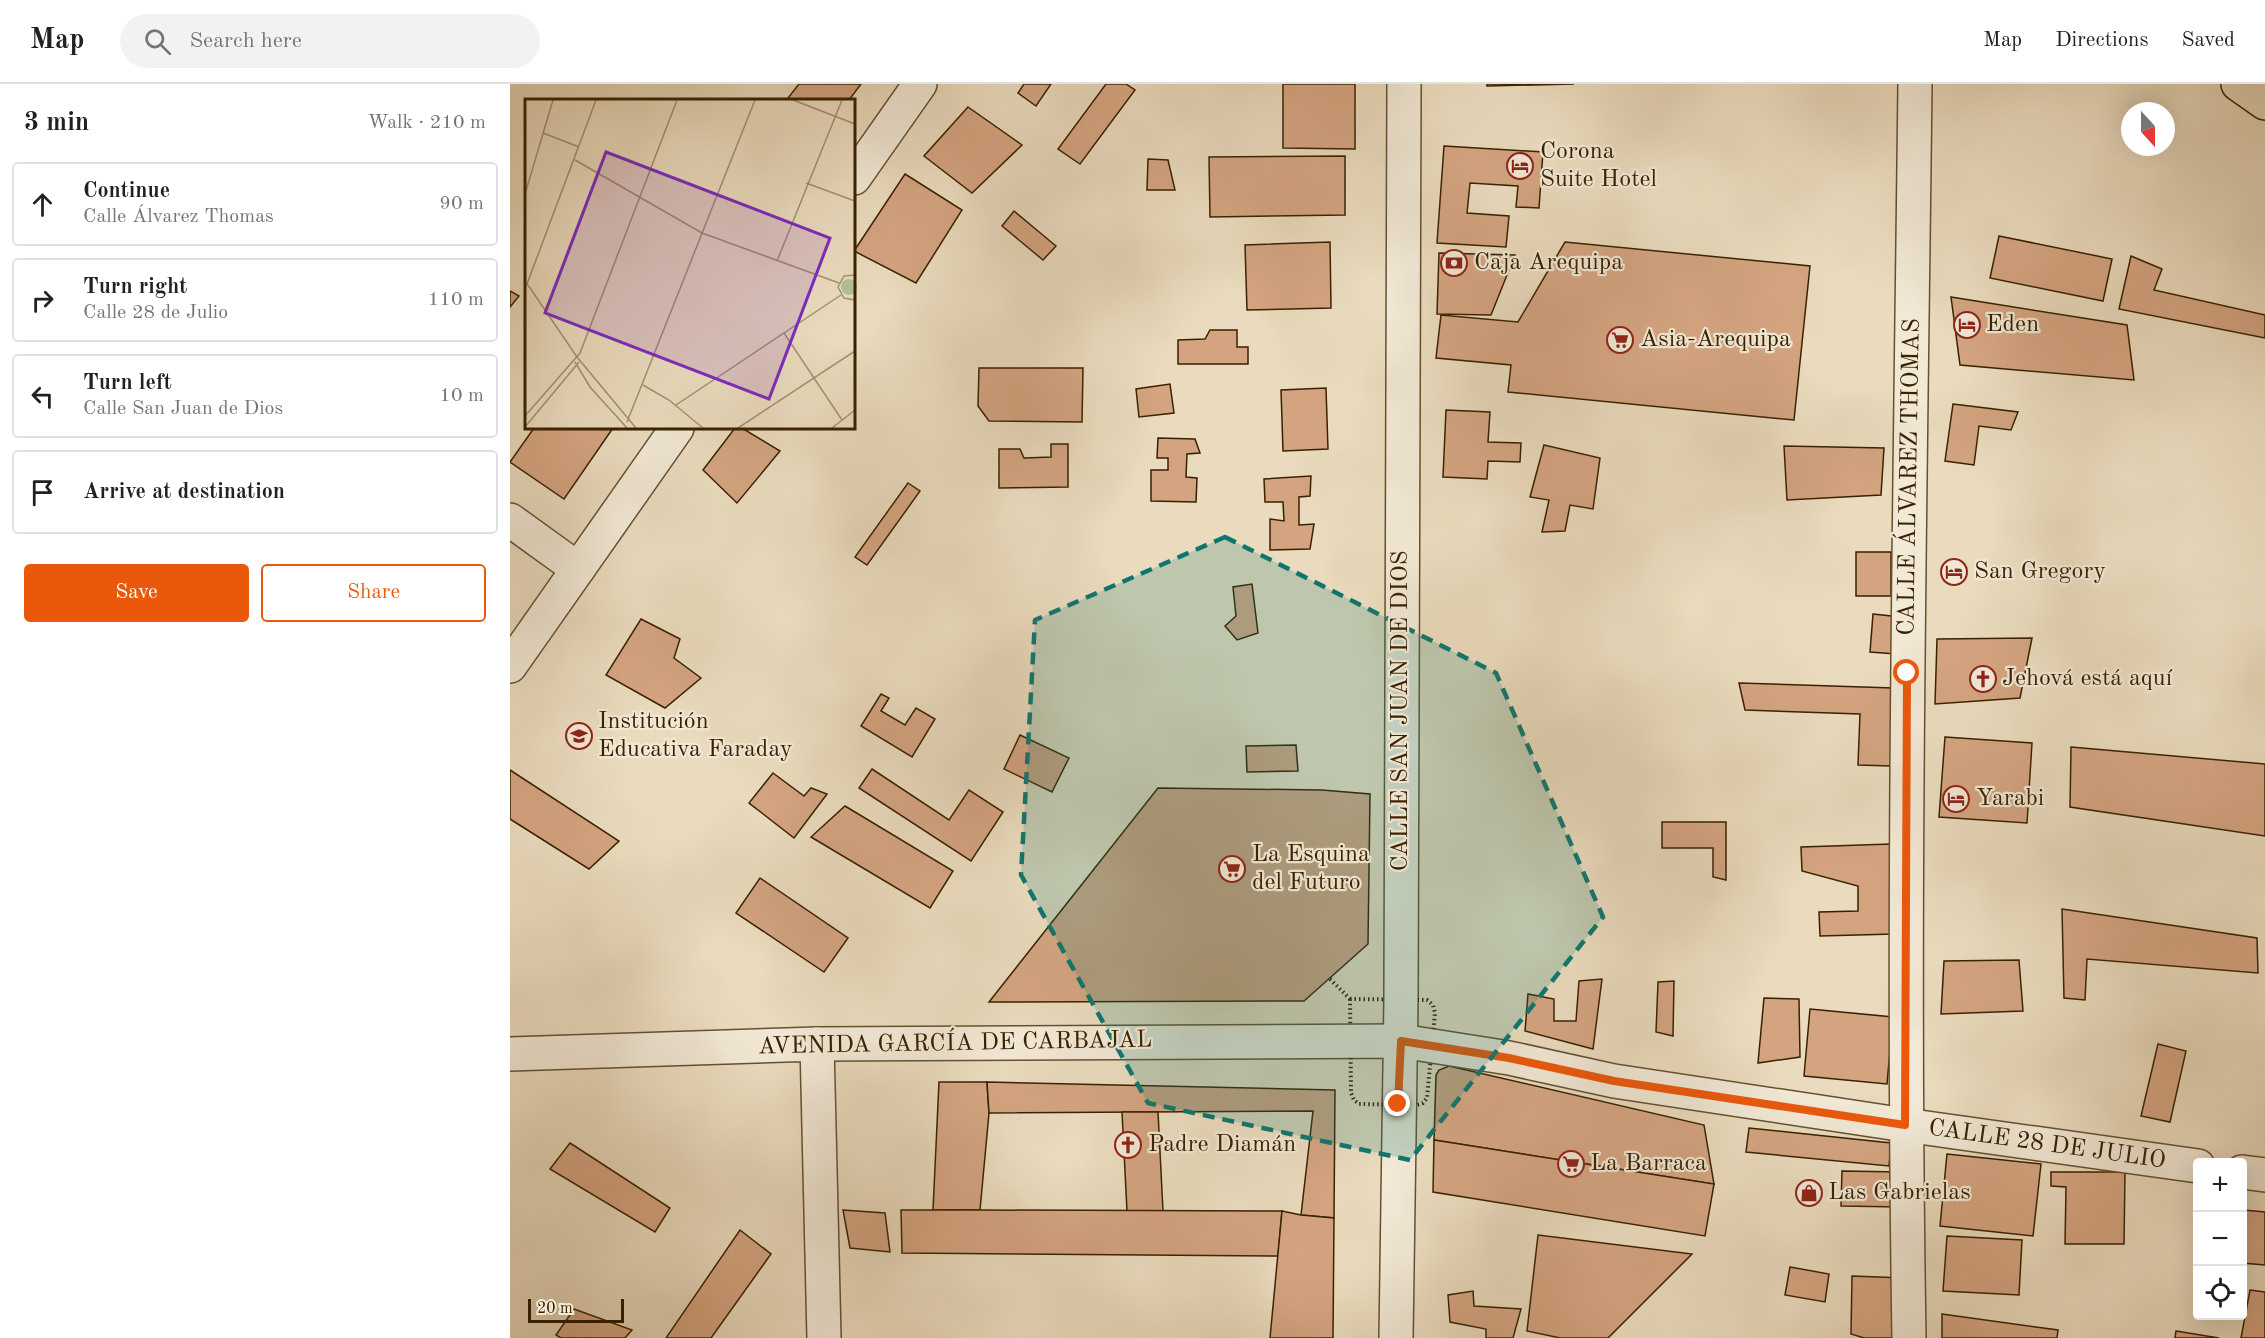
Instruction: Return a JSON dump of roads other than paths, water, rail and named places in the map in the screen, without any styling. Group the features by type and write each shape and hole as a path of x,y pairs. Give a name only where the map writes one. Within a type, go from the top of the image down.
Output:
{"main road":[{"path":"2238,84 2265,103"}],"street":[{"path":"855,177 920,84"},
{"name":"CALLE SAN JUAN DE DIOS","path":"1396,1338 1401,1041 1404,84"},
{"name":"CALLE ÁLVAREZ THOMAS","path":"1909,1338 1905,1125 1907,685 1915,84"},
{"path":"510,666 676,429"},
{"path":"510,520 578,569"},
{"name":"AVENIDA GARCÍA DE CARBAJAL","path":"510,1054 817,1044 1401,1041"},
{"name":"CALLE 28 DE JULIO","path":"1401,1041 1509,1058 1614,1081 2193,1165"},
{"path":"817,1044 824,1338"},
{"path":"2247,1173 2265,1175"}],"place":[{"name":"Corona Suite Hotel","path":"1520,166"},
{"name":"Caja Arequipa","path":"1454,263"},
{"name":"Eden","path":"1967,325"},
{"name":"Asia-Arequipa","path":"1620,340"},
{"name":"San Gregory","path":"1954,572"},
{"name":"Jehová está aquí","path":"1983,679"},
{"name":"Institución Educativa Faraday","path":"579,736"},
{"name":"Yarabi","path":"1956,799"},
{"name":"La Esquina del Futuro","path":"1232,869"},
{"name":"Padre Diamán","path":"1128,1145"},
{"name":"La Barraca","path":"1571,1164"},
{"name":"Las Gabrielas","path":"1809,1193"}]}
